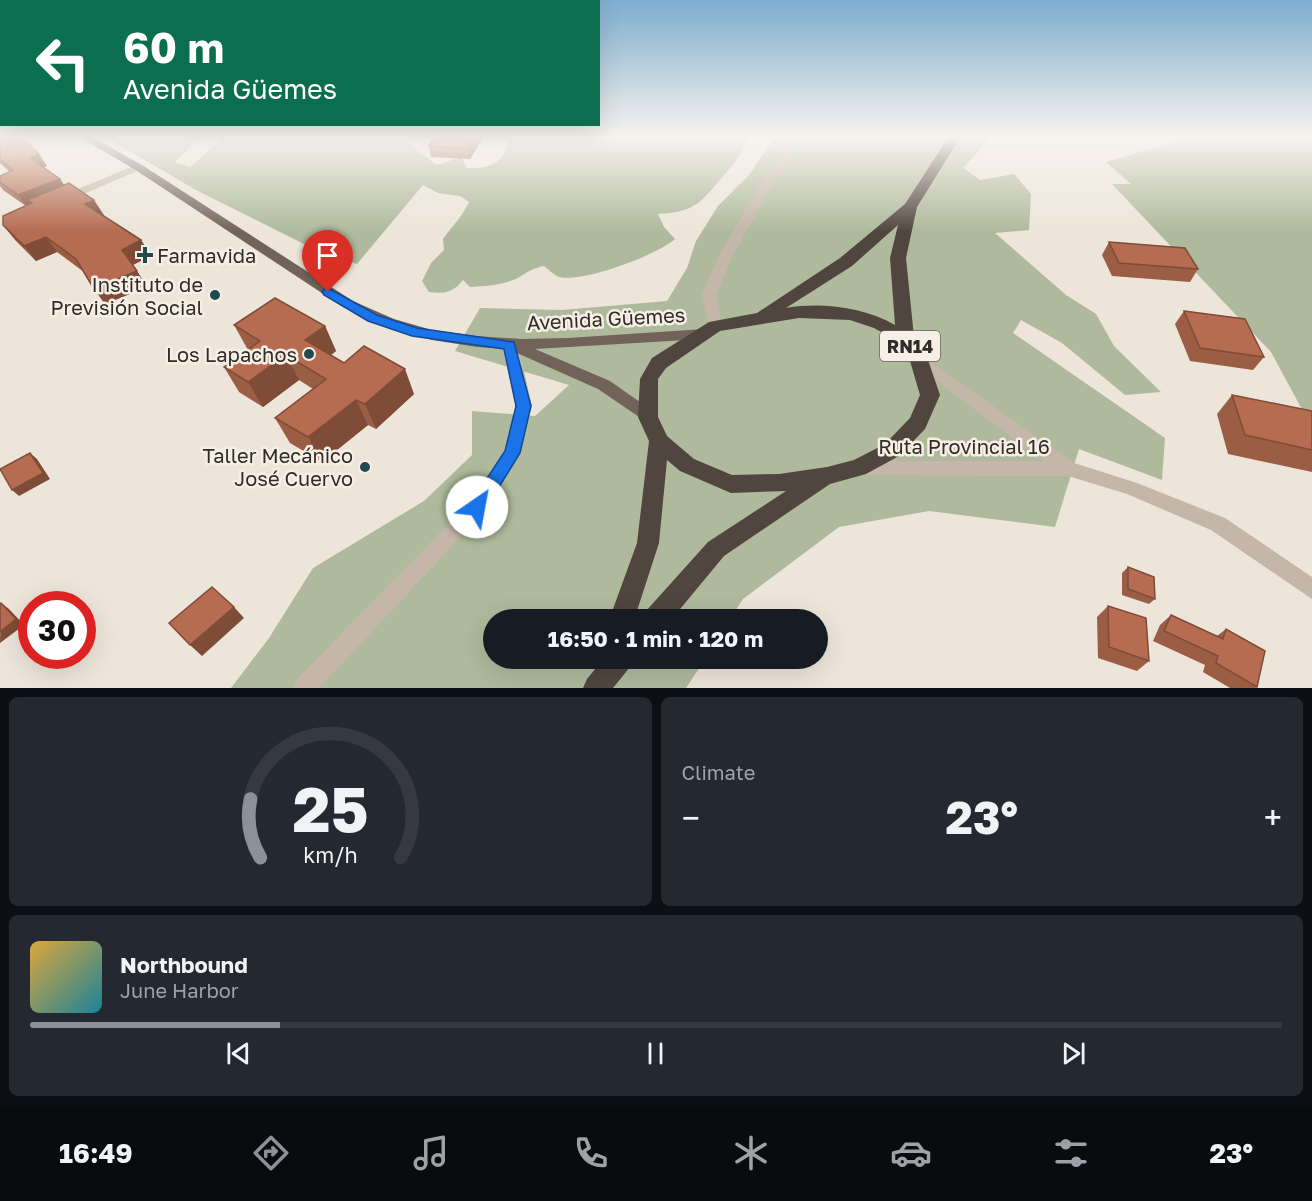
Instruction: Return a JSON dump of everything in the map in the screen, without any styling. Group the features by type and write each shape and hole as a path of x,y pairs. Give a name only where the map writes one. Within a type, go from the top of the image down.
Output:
{"highway":[{"name":"RN14","path":"761,317 846,262 910,207 935,168"},
{"name":"RN14","path":"905,338 880,324 851,314 799,312 761,317 710,330 659,363 649,379 648,417 659,441 687,465 731,484 779,483 827,476 859,468 892,450 918,423 930,395 919,360 905,338 898,258 910,207"},
{"path":"625,609 648,543 659,441"},
{"name":"RN14","path":"664,609 716,549 827,476"},
{"path":"596,687 603,669"},
{"path":"596,687 612,669"}],"main road":[{"name":"Avenida Güemes","path":"140,168 348,304 372,318 416,332 510,345 710,330"},
{"name":"Avenida Güemes","path":"510,345 604,385 648,417"}],"street":[{"path":"53,202 135,168"},
{"path":"710,330 709,295 725,257 778,168"},
{"path":"304,688 477,507 512,453 524,406 510,345"},
{"name":"Ruta Provincial 16","path":"919,360 1068,469"},
{"name":"Ruta Provincial 16","path":"859,468 1068,469 1131,488 1218,524 1312,589"}],"green space":[{"path":"159,168 730,168 697,204 681,211 658,214 664,227 675,239 637,260 602,272 570,278 559,277 544,266 513,280 494,285 470,287 463,280 452,290 439,293 429,292 422,281 431,263 444,250 443,239 469,202 460,196 438,193 423,185 357,264 306,245 196,190"},
{"path":"754,168 963,168 980,180 1014,174 1031,194 1029,230 995,233 1066,295 1096,314 1114,346 1161,392 1125,395 1062,343 1021,320 1013,333 1165,438 1162,480 1079,449 1055,527 929,511 839,527 743,599 736,609 483,609 483,669 698,669 686,688 231,688 269,638 313,568 424,501 472,455 472,411 535,416 569,385 455,351 480,308 562,310 667,301 687,268 696,241 718,206"},
{"path":"1113,168 1312,168 1312,415 1305,415 1271,352 1112,184 1131,184"}],"building":[{"path":"11,168 44,168 60,179 18,195 0,182 0,176 13,170"},
{"path":"69,183 94,200 85,204 141,240 122,250 137,271 94,289 76,259 46,237 24,246 3,225 3,216 32,203 27,200"},
{"path":"1109,242 1185,248 1198,269 1119,263"},
{"path":"275,298 325,326 305,340 344,363 364,346 405,369 365,404 356,400 308,437 275,418 326,379 286,355 248,382 224,367 260,341 234,325"},
{"path":"1184,311 1245,319 1264,357 1200,348"},
{"path":"1232,395 1312,411 1312,450 1245,435"},
{"path":"30,453 43,473 12,490 0,469"},
{"path":"1128,567 1154,577 1155,599 1128,589"},
{"path":"212,587 234,607 190,645 169,623"},
{"path":"0,604 16,619 0,632"},
{"path":"1108,606 1146,618 1149,661 1109,647"},
{"path":"1171,615 1223,639 1226,629 1265,651 1257,687 1216,663 1218,656 1164,631"}],"place":[{"name":"Farmavida","path":"145,255"},
{"name":"Instituto de Previsión Social","path":"215,295"},
{"name":"Los Lapachos","path":"309,354"},
{"name":"Taller Mecánico José Cuervo","path":"365,467"}],"route":[{"path":"328,292 372,318 416,332 510,345 524,406 512,453 477,507"}]}
